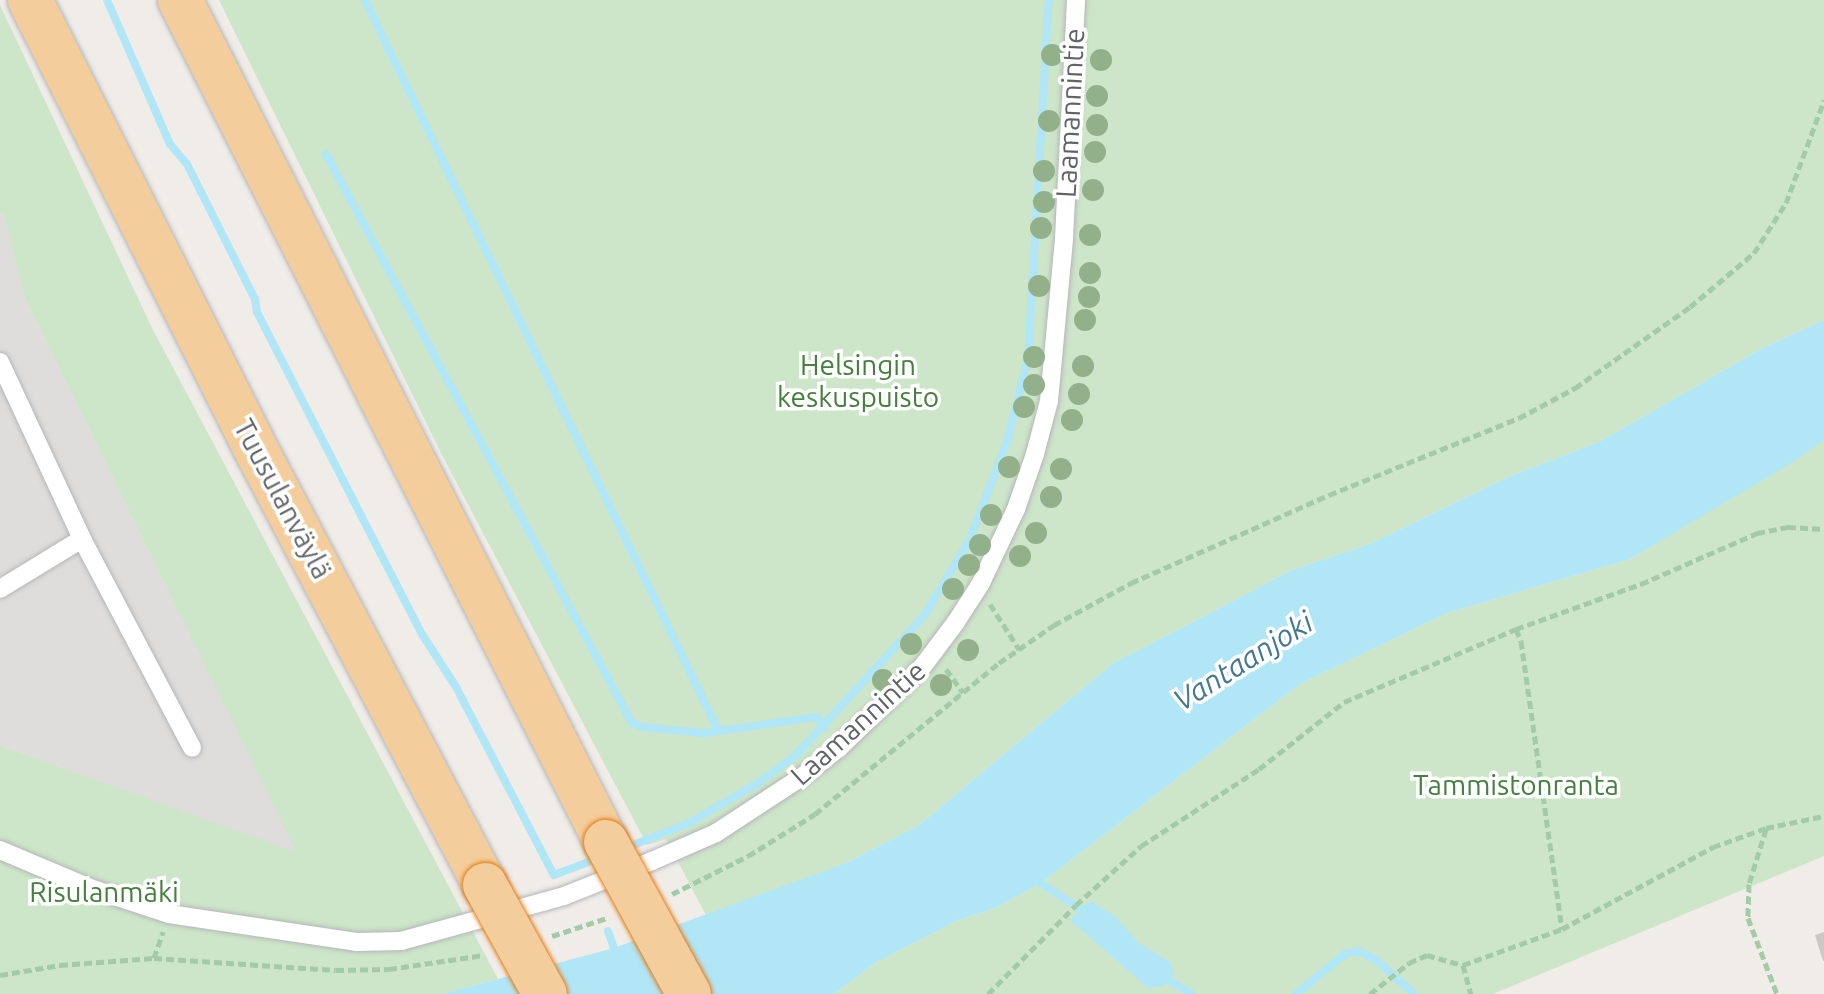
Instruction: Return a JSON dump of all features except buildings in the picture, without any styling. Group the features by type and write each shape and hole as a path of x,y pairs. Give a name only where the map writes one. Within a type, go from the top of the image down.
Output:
{"highway":[{"name":"Tuusulanväylä","path":"30,0 251,440 545,994"},
{"path":"180,0 606,842 689,994"}],"lane":[{"name":"Laamannintie","path":"0,850 90,888 169,914 356,942 401,941 564,896 716,833 755,811 839,748 923,666 977,588 1016,509 1049,401 1064,238 1076,0"},
{"path":"0,362 82,539 192,748"},
{"path":"0,589 82,539"}],"path":[{"path":"660,900 748,856 815,814 1019,649 1054,625 1131,583 1329,495 1519,418 1575,388 1690,307 1754,253 1786,203 1824,100"},
{"path":"988,994 1076,905 1141,846 1259,769 1344,702 1516,629 1641,584 1757,533 1788,527 1824,529"},
{"path":"977,588 1019,649"},
{"path":"1516,629 1521,641 1562,929"},
{"path":"1370,994 1409,963 1427,955 1463,965 1562,929 1713,847 1766,828 1824,816"},
{"path":"1766,828 1749,884 1748,918 1777,994"},
{"path":"1463,965 1471,994"}],"shaded area":[{"path":"3,212 24,296 297,853 0,745 0,215"}],"green space":[{"name":"Helsingin keskuspuisto","path":"219,0 1824,0 1824,320 1763,348 1599,442 1506,478 1370,544 1292,570 1112,664 918,826 846,863 707,917 666,839 647,845 442,455"},
{"name":"Risulanmäki","path":"0,5 152,328 498,979 442,994 0,994 0,745 296,852 24,296 3,213 0,215"},
{"name":"Tammistonranta","path":"1824,440 1824,856 1493,994 834,994 875,963 958,920 993,909 1041,883 1300,684 1447,613 1630,559"}],"water":[{"name":"Vantaanjoki","path":"1824,320 1824,440 1796,460 1630,559 1447,613 1300,684 1041,883 993,909 958,920 875,963 834,994 442,994 614,948 846,863 918,826 1112,664 1292,570 1370,544 1506,478 1599,442 1763,348"},
{"path":"1090,901 1115,916 1140,944 1169,961 1174,972 1170,981 1163,986 1148,988 1070,920"}],"waterway":[{"path":"107,0 170,144 187,164 255,299 257,312 422,634 456,687 554,875 602,857"},
{"path":"365,0 718,730"},
{"path":"626,848 691,822 758,783 796,755 924,616 970,539 1007,442 1028,359 1049,0"},
{"path":"326,154 632,723 642,727 704,733 817,717 824,728"},
{"path":"1034,879 1090,915"},
{"path":"608,931 614,948"},
{"path":"1296,994 1345,954 1359,951 1376,960 1414,994"},
{"path":"1161,975 1191,994"}]}
